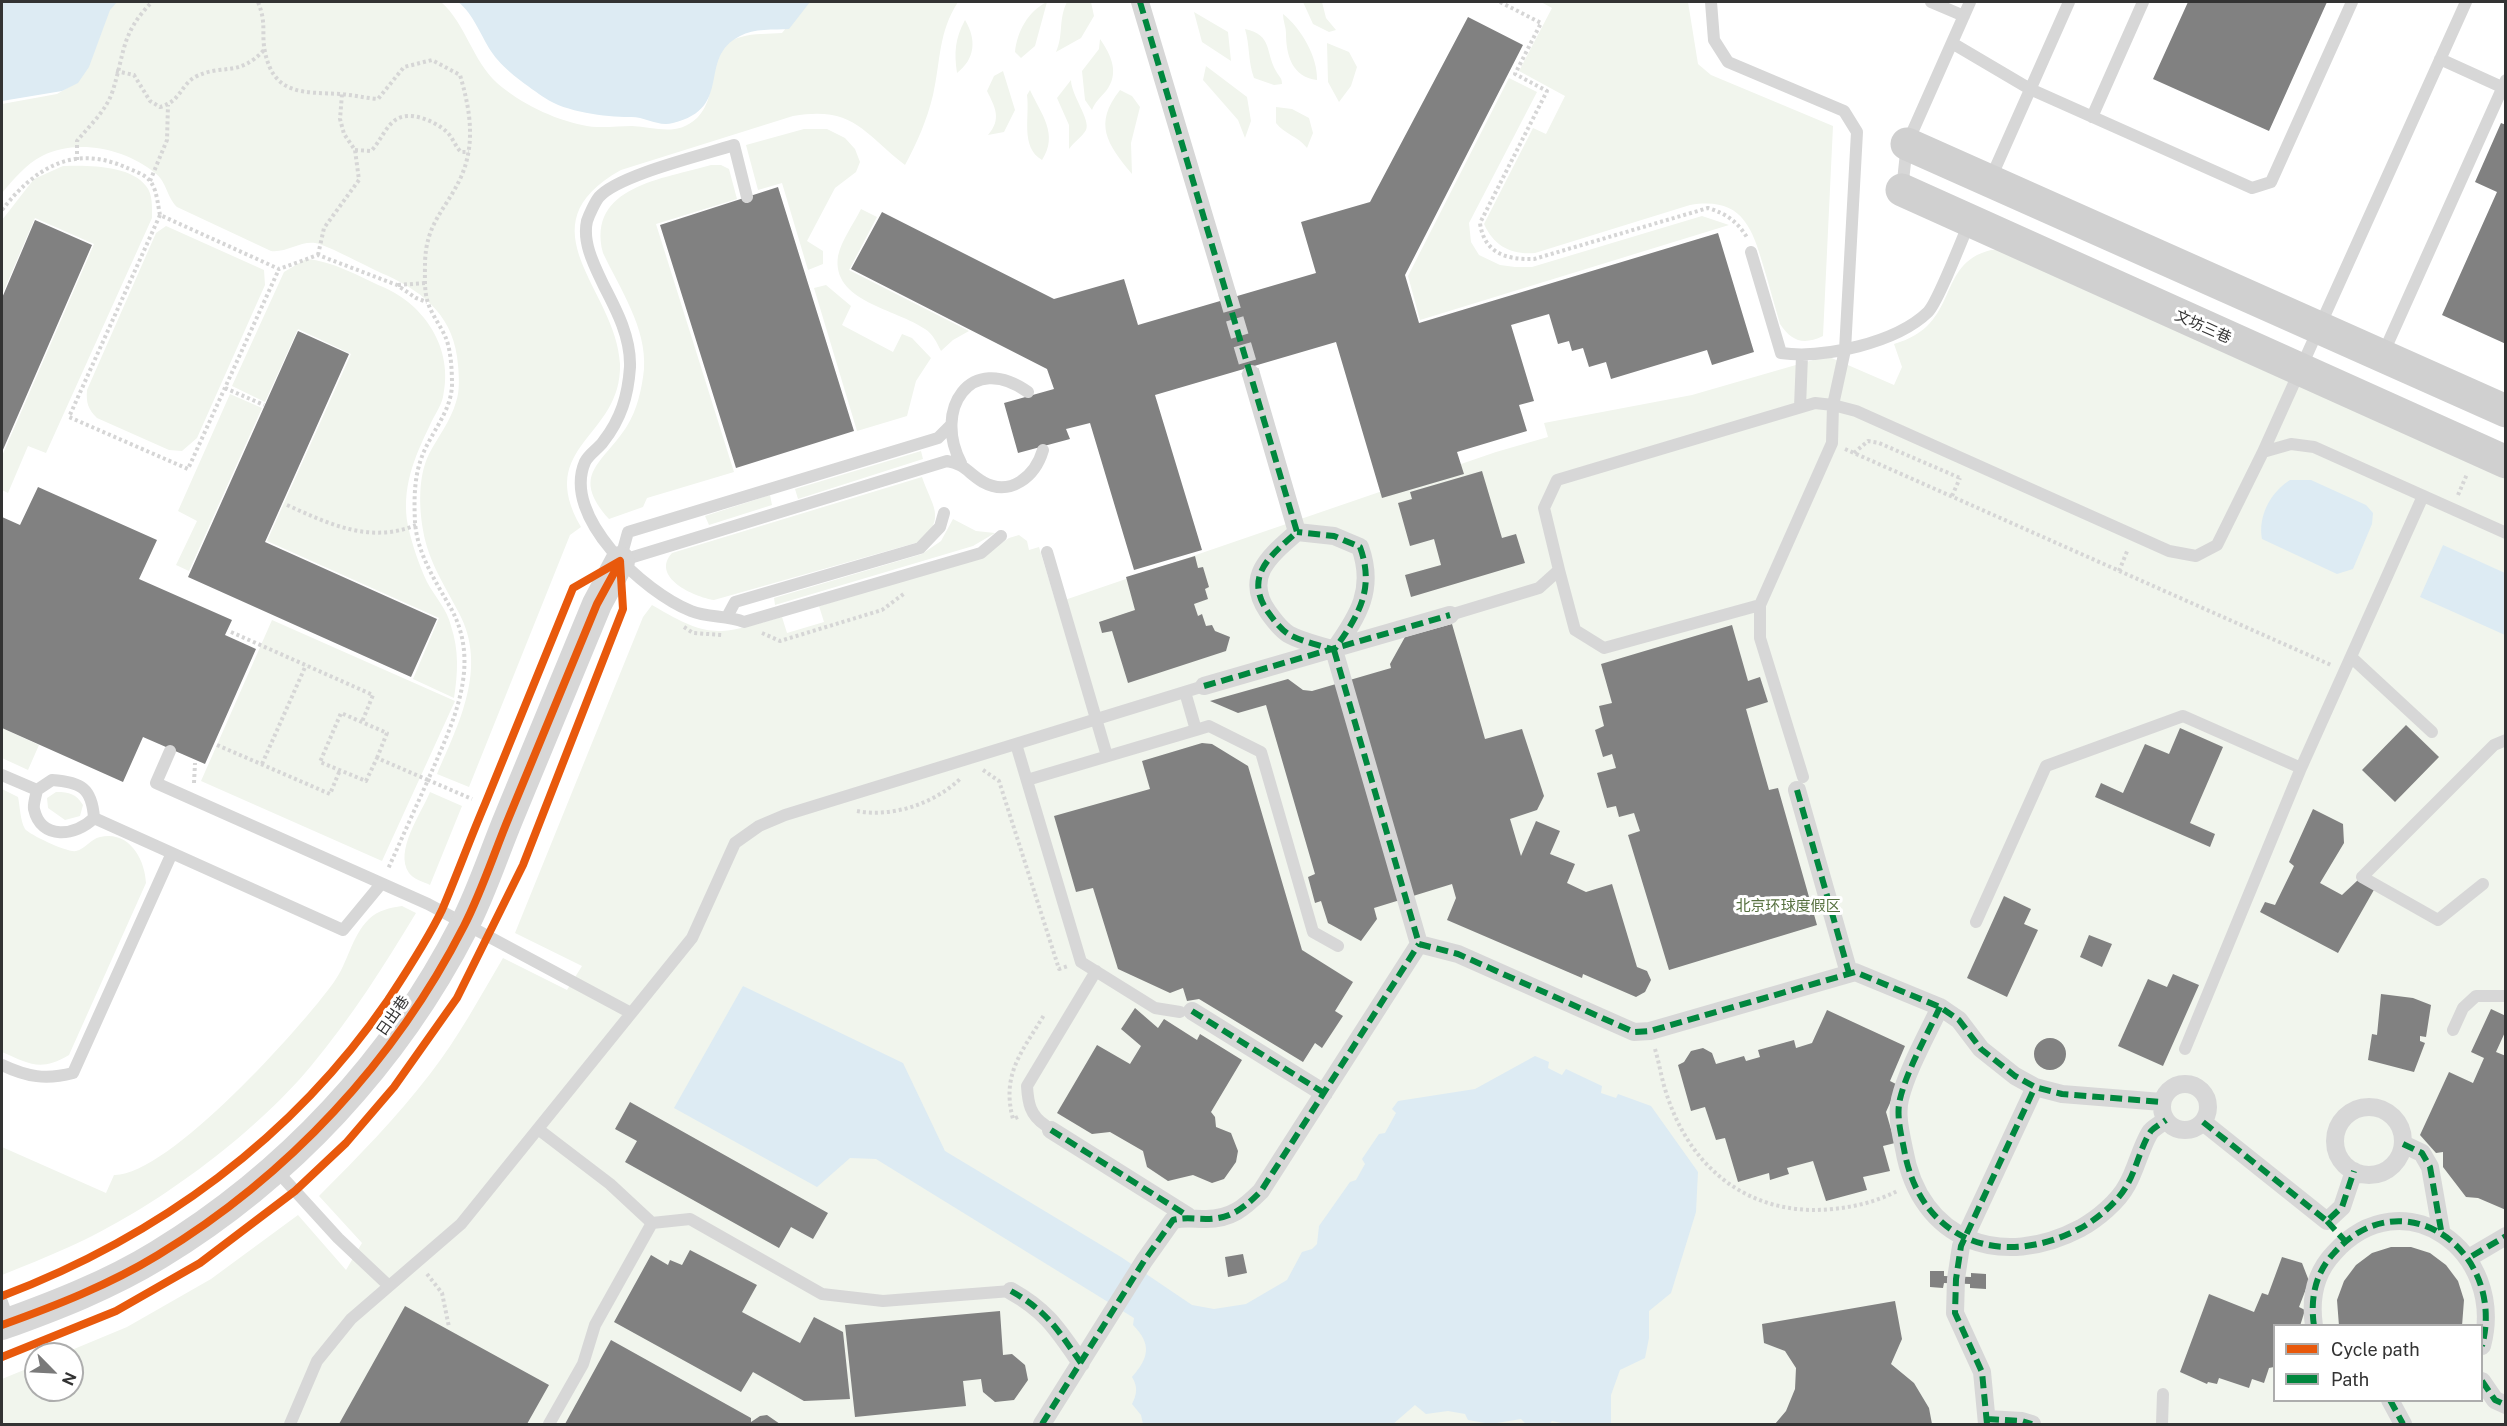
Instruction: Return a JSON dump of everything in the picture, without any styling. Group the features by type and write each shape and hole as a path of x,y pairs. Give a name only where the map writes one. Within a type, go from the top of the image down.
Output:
{"main road":[{"path":"1907,144 2505,411"},
{"name":"文坊三巷","path":"1902,190 2505,462"}],"street":[{"path":"1140,2 1227,293"},
{"path":"1251,374 1297,532"},
{"path":"1297,532 1334,536 1360,547 1367,566 1366,587 1356,619 1334,650 1289,635 1259,600 1257,581 1269,557 1297,532"},
{"name":"日出巷","path":"4,1316 57,1305 158,1256 229,1207 276,1170 344,1102 397,1035 432,983 465,924 597,604 620,561"},
{"path":"1204,686 1449,615"},
{"path":"1048,1128 1188,1216 1204,1220 1227,1218 1245,1208 1261,1191 1419,944 1334,650"},
{"path":"1800,783 1849,973"},
{"path":"1419,944 1458,954 1634,1032 1650,1032 1855,972 1868,975 1940,1007 1959,1020 1982,1049 2015,1076 2035,1088 2072,1095 2162,1102"},
{"path":"1940,1007 1900,1100 1900,1126 1906,1163 1928,1208 1941,1221 1965,1238 1983,1245 2010,1249 2032,1247 2054,1241 2084,1226 2109,1206 2126,1188 2151,1131 2166,1120"},
{"path":"1186,1011 1324,1093"},
{"path":"2177,1084 2193,1084 2205,1094 2208,1110 2203,1122 2188,1130 2174,1127 2166,1120 2162,1102 2170,1089 2177,1084"},
{"path":"2032,1425 2022,1421 1987,1422 1982,1372 1955,1313 1956,1279 1961,1246 2035,1088"},
{"path":"2364,1108 2376,1108 2388,1112 2402,1132 2403,1144 2395,1164 2386,1171 2376,1174 2354,1171 2344,1164 2336,1142 2344,1119 2364,1108"},
{"path":"2203,1122 2327,1221 2344,1241"},
{"path":"2403,1144 2422,1153 2430,1167 2441,1230"},
{"path":"2327,1221 2342,1207 2352,1184 2354,1171"},
{"path":"1042,1425 1144,1261 1173,1220 1188,1216"},
{"path":"2314,1324 2312,1309 2316,1283 2327,1260 2344,1241 2362,1230 2381,1223 2402,1221 2422,1223 2441,1230 2458,1241 2472,1256 2483,1276 2489,1299 2489,1322 2483,1340"},
{"path":"2472,1256 2505,1236"},
{"path":"1011,1291 1035,1304 1055,1325 1081,1363"},
{"path":"2483,1384 2495,1400 2505,1404"},
{"path":"2391,1402 2403,1425"}],"lane":[{"path":"1711,2 1714,40 1728,62 1844,111 1857,132 1845,350 1833,405 1832,443 1760,605 1760,638 1800,783"},
{"path":"1931,2 1964,16"},
{"path":"1902,190 1907,144 1970,2"},
{"path":"1989,181 2069,2"},
{"path":"2092,117 2143,2"},
{"path":"1952,43 2030,89 2252,188 2271,182 2352,2"},
{"path":"1760,605 1604,648 1575,630 1544,508 1557,480 1815,403 1856,411 2169,551 2196,556 2217,545 2301,371 2466,2"},
{"path":"2382,355 2504,85 2440,59"},
{"path":"747,197 734,145 621,182 599,197 587,222 587,244 626,332 630,364 628,396 614,428 587,458 579,477 582,502 596,529 620,561 670,599 692,611 728,615 744,622 981,552 1002,536"},
{"path":"1750,246 1781,352 1802,356 1845,350 1910,325 1929,311 1970,221"},
{"path":"1800,407 1802,356"},
{"path":"1028,392 1006,379 980,379 959,395 951,410 950,426 953,449 961,463 984,483 998,486 1013,486 1025,481 1034,470 1043,450"},
{"path":"620,561 627,532 938,438 950,426"},
{"path":"2263,452 2291,444 2314,447 2505,533"},
{"path":"620,561 947,460 961,463"},
{"path":"2185,1049 2301,768 2423,496"},
{"path":"728,615 735,602 920,548 940,527 944,513"},
{"path":"1047,552 1107,756"},
{"path":"1449,615 1539,588 1559,570"},
{"path":"2351,657 2432,732"},
{"path":"290,1425 317,1361 351,1319 461,1224 692,938 735,843 751,831 785,815 1204,686"},
{"path":"1185,692 1196,730"},
{"path":"1976,922 2046,766 2183,716 2301,768"},
{"path":"1027,780 1209,726 1261,752 1313,932 1338,946"},
{"path":"2483,884 2438,920 2362,877 2494,745 2505,740"},
{"path":"1016,744 1081,962 1155,1008 1186,1011"},
{"path":"170,751 156,783 465,924 631,1013"},
{"path":"2,775 37,790"},
{"path":"52,780 69,781 85,788 93,800 94,818 84,828 69,833 53,831 41,822 34,808 37,790 52,780"},
{"path":"94,818 343,930 381,884"},
{"path":"2,1065 26,1076 41,1078 74,1073 172,853"},
{"path":"1048,1128 1035,1119 1028,1104 1027,1086 1096,971"},
{"path":"2452,1030 2463,1008 2476,996 2505,996"},
{"path":"538,1129 610,1184 652,1223 690,1219 822,1294 883,1301 1011,1291"},
{"path":"276,1170 338,1238 389,1286"},
{"path":"549,1425 583,1364 595,1325 652,1223"},
{"path":"2162,1425 2163,1394"}],"path":[{"path":"78,160 77,141 103,110 112,92 124,41 137,17 152,2"},
{"path":"258,2 264,16 264,50 277,79 292,90 312,95 342,94 378,99 404,67 432,60 460,75 471,128 469,152 460,178 435,218 426,248 428,302 446,337 452,386 447,410 421,460 415,495 416,525 433,582 462,631 466,665 461,700 381,884"},
{"path":"1500,2 1541,23 1515,74 1547,91 1479,222 1482,238 1496,251 1513,260 1534,259 1707,208 1724,213 1740,225 1750,246"},
{"path":"116,71 134,75 150,101 160,107 177,99 189,81 197,76 209,70 232,70 244,66 264,50"},
{"path":"318,255 324,228 358,180 355,150 344,134 340,119 342,94"},
{"path":"168,105 167,140 150,181 160,215 69,417 188,469 279,269"},
{"path":"355,150 371,151 396,119 414,116 435,124 452,137 461,152 469,152"},
{"path":"2,210 33,175 54,166 78,160 92,158 120,165 150,181"},
{"path":"160,215 279,269 318,255 397,285 416,298 428,302"},
{"path":"397,285 426,283"},
{"path":"225,388 264,405"},
{"path":"1854,453 1868,441 1880,443 1960,478"},
{"path":"1832,443 2346,672"},
{"path":"1952,496 1968,461"},
{"path":"287,505 328,523 372,534 400,531 416,525"},
{"path":"2119,570 2134,536"},
{"path":"231,632 373,695 362,722"},
{"path":"262,764 306,665"},
{"path":"341,713 387,733 377,758 366,781 320,762 341,713"},
{"path":"217,745 330,794 340,770"},
{"path":"377,758 472,799"},
{"path":"973,772 982,770 999,781 1059,969 1081,962"},
{"path":"847,812 887,813 941,796 965,774"},
{"path":"1650,1032 1666,1091 1684,1131 1706,1165 1731,1187 1761,1202 1789,1209 1826,1210 1882,1199 1914,1182"},
{"path":"417,1262 442,1293 449,1327"}],"green space":[{"path":"113,2 441,2 457,21 488,74 526,103 560,119 588,126 632,126 666,130 689,124 705,107 720,50 741,37 782,33 807,2 958,2 943,36 928,113 905,165 867,132 844,118 814,114 793,116 621,170 592,192 577,214 575,237 581,261 605,310 615,337 620,364 617,389 608,409 573,459 568,477 569,499 581,527 570,535 469,787 437,774 454,735 467,695 471,675 471,654 459,613 438,573 425,541 420,502 425,463 451,415 459,389 456,349 451,334 436,310 414,290 339,252 315,243 271,251 177,207 155,173 116,152 85,147 70,148 42,156 20,173 2,193 2,104 57,94 74,84"},
{"path":"1047,2 1035,46 1021,58 1015,52 1021,30 1034,11"},
{"path":"1067,2 1091,2 1094,16 1081,38 1056,52 1064,9"},
{"path":"1303,2 1322,2 1326,18 1336,30 1329,32 1313,24"},
{"path":"1541,2 1688,2 1698,64 1711,75 1833,126 1823,336 1804,341 1799,340 1789,335 1780,324 1758,250 1748,225 1731,209 1720,205 1690,205 1535,253 1511,251 1493,238 1484,224 1533,128 1546,134 1565,96 1519,71 1552,8"},
{"path":"1194,12 1228,32 1231,61 1202,42"},
{"path":"1283,14 1296,27 1307,44 1315,62 1317,80 1308,78 1296,70 1292,64 1287,49"},
{"path":"965,20 971,35 972,49 968,62 957,73 956,46"},
{"path":"1245,29 1260,35 1264,40 1282,84 1274,85 1254,78"},
{"path":"1100,39 1108,51 1113,78 1092,110 1085,100 1082,71 1099,49"},
{"path":"1327,43 1349,52 1357,67 1351,86 1339,102 1328,82"},
{"path":"1206,66 1247,97 1251,121 1245,138 1238,120 1203,80"},
{"path":"1003,71 1015,110 1004,132 988,135 995,124 996,113 987,91 994,76"},
{"path":"1509,78 1537,92 1469,223 1471,242 1479,255 1500,265 1532,267 1702,216 1729,225 1420,320 1408,276"},
{"path":"1071,80 1087,126 1084,133 1069,149 1069,125 1057,98"},
{"path":"1030,90 1049,133 1047,151 1042,160 1035,154 1028,140 1027,95"},
{"path":"1120,90 1132,96 1140,107 1131,143 1132,174 1116,153 1106,134 1107,113"},
{"path":"1276,107 1292,109 1309,118 1313,133 1307,148 1276,123"},
{"path":"804,129 827,129 845,138 855,149 860,162 856,172 835,188 807,241 823,251 823,264 808,270 782,183 758,190 746,145"},
{"path":"711,165 721,165 729,169 737,199 656,224 734,472 647,498 643,507 609,519 597,504 591,480 600,460 618,439 634,413 642,384 644,354 631,309 603,253 601,231 606,213 617,199 633,189 652,181"},
{"path":"63,166 108,168 139,179 150,193 152,218 46,453 28,446 8,493 2,490 2,456 94,244 35,218 2,295 2,220 34,179"},
{"path":"861,209 877,217 849,270 969,331 953,340 941,351 933,336 925,329 868,302 845,284 839,272 838,256"},
{"path":"166,226 264,270 265,285 197,438 182,451 169,450 97,418 88,406 87,399 87,390 156,233"},
{"name":"北京环球度假区","path":"1991,250 2001,250 2505,469 2505,1424 2,1424 2,1379 24,1370 24,1402 84,1402 84,1345 127,1327 211,1279 298,1215 346,1270 362,1243 319,1196 376,1137 430,1074 459,1032 503,958 567,990 582,966 515,933 643,617 652,605 688,624 715,631 743,628 782,617 787,633 824,622 819,606 977,559 1009,538 1019,535 1027,541 1029,550 1039,547 1056,603 1496,452 1548,437 1544,423 1692,395 1827,356 1894,385 1902,367 1894,344 1915,335 1930,323 1940,310 1961,268 1973,257"},
{"path":"306,259 336,266 398,295 423,317 440,346 445,379 443,397 410,474 406,512 421,569 447,614 454,635 457,662 454,698 413,679 439,618 267,541 351,354 298,329 265,402 232,386 284,272"},
{"path":"826,285 851,306 842,325 893,352 902,334 912,338 931,358 916,381 907,416 857,431 814,288"},
{"path":"230,394 262,408 189,571 176,565 197,521 178,511"},
{"path":"921,451 923,459 798,499 795,489"},
{"path":"922,477 933,504 935,518 933,526 919,542 714,600 686,590 670,578 666,570 672,553"},
{"path":"770,495 772,505 709,525 705,516"},
{"path":"953,519 976,531 995,533 973,546 775,605 774,598 922,554 941,541"},
{"path":"272,620 455,701 382,861 201,781"},
{"path":"2,728 39,745 28,770 2,758"},
{"path":"2,789 18,797 23,825 34,835 72,851 79,850 100,837 119,838 134,848 145,874 146,883 69,1055 42,1065 28,1063 2,1052"},
{"path":"56,792 69,793 78,798 83,805 80,816 65,820 48,808 47,798"},
{"path":"430,792 462,806 430,885 409,873 405,864 405,854 410,832"},
{"path":"402,906 416,913 392,953 340,1029 311,1066 260,1119 199,1169 134,1213 69,1247 2,1275 2,1147 106,1193 114,1175 137,1169 166,1152 232,1096 318,1003 339,975 358,934 369,919 380,911"}],"shaded area":[{"path":"2,2 117,2 110,10 89,67 78,83 62,91 2,101"},
{"path":"458,2 810,2 789,29 751,32 727,45 720,57 710,95 703,106 692,116 667,124 635,117 586,113 553,103 517,78 498,60 469,13"},
{"path":"2290,480 2311,480 2366,505 2373,513 2372,524 2353,569 2337,574 2262,539 2262,522 2267,506 2277,491"},
{"path":"2443,545 2505,573 2505,635 2420,597"},
{"path":"743,986 903,1063 945,1151 1121,1257 1192,1305 1214,1309 1246,1304 1287,1280 1302,1252 1312,1249 1317,1244 1319,1226 1350,1182 1356,1180 1365,1164 1362,1159 1379,1134 1385,1133 1396,1113 1392,1109 1398,1101 1475,1089 1535,1056 1549,1062 1548,1068 1562,1075 1566,1069 1602,1086 1601,1093 1616,1098 1618,1094 1651,1106 1698,1172 1696,1212 1671,1293 1649,1311 1649,1338 1645,1358 1620,1370 1611,1395 1611,1424 1566,1424 1552,1421 1549,1424 1526,1424 1521,1419 1491,1424 1468,1420 1465,1414 1448,1411 1426,1414 1415,1405 1393,1424 1143,1424 1141,1415 1132,1404 1136,1390 1132,1377 1142,1364 1146,1345 1133,1325 1134,1318 876,1159 850,1158 817,1187 674,1108"}],"building":[{"path":"2188,2 2327,2 2269,131 2153,79"},
{"path":"1468,17 1523,45 1405,275 1419,323 1718,233 1754,352 1712,365 1707,350 1611,379 1606,362 1589,367 1583,348 1572,351 1569,341 1558,344 1549,314 1511,325 1534,401 1519,405 1527,431 1457,452 1464,474 1382,498 1336,342 1155,395 1202,550 1134,570 1090,423 1066,429 1070,439 1018,453 1004,403 1054,389 1047,369 851,269 882,212 1054,299 1124,279 1138,325 1316,273 1301,222 1370,202"},
{"path":"2501,123 2506,125 2506,344 2442,315 2497,192 2475,182"},
{"path":"778,187 854,431 736,468 660,225"},
{"path":"35,220 92,245 2,452 2,298"},
{"path":"298,331 349,354 265,542 437,619 411,677 188,577"},
{"path":"1482,471 1502,538 1516,534 1525,563 1411,597 1405,575 1441,565 1434,539 1410,546 1398,503 1412,499 1410,492"},
{"path":"38,487 157,540 139,579 232,620 225,635 256,649 205,764 143,737 123,782 2,728 2,517 20,525"},
{"path":"1195,556 1198,568 1203,567 1209,587 1205,589 1208,599 1194,604 1198,616 1202,614 1206,626 1212,625 1215,631 1230,637 1226,651 1128,683 1112,631 1102,633 1099,622 1135,610 1126,577"},
{"path":"1452,624 1485,739 1522,729 1544,796 1537,810 1510,819 1521,856 1536,821 1560,831 1550,854 1575,864 1567,883 1586,892 1612,884 1637,967 1647,971 1651,980 1645,992 1636,997 1583,974 1582,978 1447,920 1456,898 1452,884 1374,908 1377,919 1361,941 1328,923 1321,901 1315,903 1308,877 1315,874 1266,705 1238,713 1210,701 1288,679 1303,690 1312,691 1391,668 1390,664 1405,637"},
{"path":"1732,625 1748,681 1760,677 1768,702 1746,709 1769,790 1778,788 1817,925 1669,970 1628,835 1640,831 1634,813 1619,817 1616,806 1607,808 1597,773 1616,768 1612,754 1603,757 1595,730 1604,726 1599,706 1612,703 1601,664"},
{"path":"2406,725 2439,757 2395,802 2362,770"},
{"path":"2180,728 2223,747 2190,823 2215,834 2210,847 2095,797 2101,783 2123,793 2145,744 2169,754"},
{"path":"1202,743 1212,744 1248,766 1302,950 1353,982 1335,1011 1343,1016 1322,1048 1315,1043 1303,1062 1199,999 1187,1001 1183,988 1170,993 1118,969 1093,888 1076,892 1054,816 1150,789 1142,761"},
{"path":"2313,809 2343,824 2344,843 2320,883 2342,895 2359,879 2375,888 2338,953 2260,912 2265,902 2275,905 2294,866 2289,862"},
{"path":"2004,896 2031,909 2024,924 2038,930 2007,997 1967,978"},
{"path":"2089,935 2112,944 2102,967 2080,957"},
{"path":"2173,974 2199,985 2163,1066 2118,1046 2148,979 2167,987"},
{"path":"2381,994 2413,998 2431,1005 2426,1037 2420,1036 2420,1041 2425,1043 2414,1072 2368,1060 2372,1034 2377,1035"},
{"path":"1135,1008 1158,1028 1164,1019 1197,1040 1200,1034 1242,1060 1211,1112 1215,1117 1216,1127 1231,1133 1238,1151 1236,1162 1224,1179 1212,1183 1193,1175 1168,1181 1147,1167 1143,1151 1110,1132 1092,1134 1057,1113 1097,1045 1130,1064 1141,1046 1121,1029"},
{"path":"2491,1009 2506,1016 2506,1030 2496,1052 2506,1056 2506,1210 2478,1198 2466,1197 2443,1167 2443,1152 2436,1153 2420,1135 2449,1072 2473,1083 2484,1058 2471,1052"},
{"path":"1827,1010 1905,1046 1890,1081 1898,1085 1886,1112 1895,1143 1883,1146 1890,1171 1863,1177 1867,1190 1826,1201 1813,1161 1787,1168 1789,1174 1770,1180 1769,1173 1738,1182 1725,1138 1716,1140 1705,1107 1691,1111 1678,1065 1684,1062 1691,1051 1703,1048 1712,1053 1716,1064 1744,1056 1746,1061 1760,1057 1758,1050 1794,1040 1796,1048 1812,1043"},
{"path":"2050,1038 2061,1043 2066,1054 2061,1065 2050,1070 2039,1065 2034,1054 2039,1043"},
{"path":"630,1102 828,1213 813,1239 791,1227 779,1248 625,1162 637,1141 615,1129"},
{"path":"2391,1247 2411,1247 2430,1253 2446,1265 2458,1281 2464,1300 2462,1324 2339,1324 2337,1300 2344,1281 2356,1265 2372,1253"},
{"path":"690,1250 757,1285 742,1312 800,1343 814,1317 843,1332 850,1399 804,1401 753,1372 741,1392 614,1322 651,1255 668,1265 670,1260 682,1265"},
{"path":"1243,1254 1247,1273 1228,1277 1225,1257"},
{"path":"2282,1257 2302,1263 2309,1281 2299,1307 2305,1310 2301,1324 2273,1324 2273,1367 2269,1368 2264,1383 2252,1379 2249,1388 2219,1378 2217,1384 2208,1382 2207,1384 2180,1372 2209,1294 2254,1312 2262,1293 2268,1295"},
{"path":"1930,1271 1944,1271 1944,1276 1971,1277 1971,1273 1986,1274 1986,1289 1970,1288 1970,1284 1944,1283 1943,1288 1930,1287"},
{"path":"1895,1301 1902,1339 1891,1364 1914,1383 1929,1408 1932,1424 1775,1424 1786,1411 1795,1389 1796,1368 1785,1351 1764,1343 1762,1324"},
{"path":"405,1306 549,1385 527,1424 339,1424"},
{"path":"1000,1311 1003,1355 1012,1354 1025,1365 1028,1380 1014,1400 995,1402 983,1392 981,1379 963,1381 966,1406 855,1417 845,1325"},
{"path":"611,1340 751,1418 751,1422 760,1416 767,1415 780,1424 565,1424"}],"tunnel":[{"path":"1227,293 1251,374"}],"marked path":[{"path":"1140,2 1297,532 1263,567 1258,588 1261,599 1272,618 1287,633 1300,640 1334,650 1351,625 1362,601 1366,576 1360,547 1334,536 1297,532"},
{"path":"1204,686 1450,615"},
{"path":"1334,650 1419,944 1458,954 1634,1032 1650,1031 1855,972 1940,1007 1959,1020 1981,1049 2015,1076 2035,1087 2062,1094 2162,1102"},
{"path":"1797,790 1849,973"},
{"path":"1042,1424 1144,1261 1173,1220 1206,1219 1230,1215 1249,1203 1261,1191 1419,944"},
{"path":"1940,1007 1903,1088 1899,1105 1899,1124 1913,1181 1927,1206 1946,1226 1969,1239 1994,1246 2022,1246 2051,1240 2081,1228 2107,1210 2118,1198 2130,1179 2148,1136 2166,1120"},
{"path":"1192,1011 1324,1093"},
{"path":"1987,1424 1982,1372 1955,1313 1956,1279 1961,1246 2035,1087"},
{"path":"2203,1122 2327,1221 2342,1207 2354,1171"},
{"path":"1051,1130 1188,1216"},
{"path":"2403,1144 2422,1153 2430,1167 2441,1230"},
{"path":"2327,1221 2345,1241"},
{"path":"2314,1324 2315,1287 2322,1269 2334,1253 2361,1231 2390,1222 2418,1224 2443,1235 2464,1255 2479,1281 2486,1312 2483,1338"},
{"path":"2472,1256 2506,1236"},
{"path":"1011,1291 1043,1314 1081,1363"},
{"path":"2483,1382 2495,1400 2506,1405"},
{"path":"2391,1402 2403,1424"},
{"path":"1987,1419 2022,1421 2032,1424"}],"cycle path":[{"path":"2,1296 59,1272 115,1244 168,1213 218,1178 265,1139 310,1096 351,1050 388,1000 442,910 573,588 620,561 623,609 523,865 457,998 394,1087 346,1143 295,1191 200,1263 116,1311 2,1357"},
{"path":"2,1325 120,1276 206,1224 294,1152 371,1069 436,976 464,926 597,604 620,562"}]}
